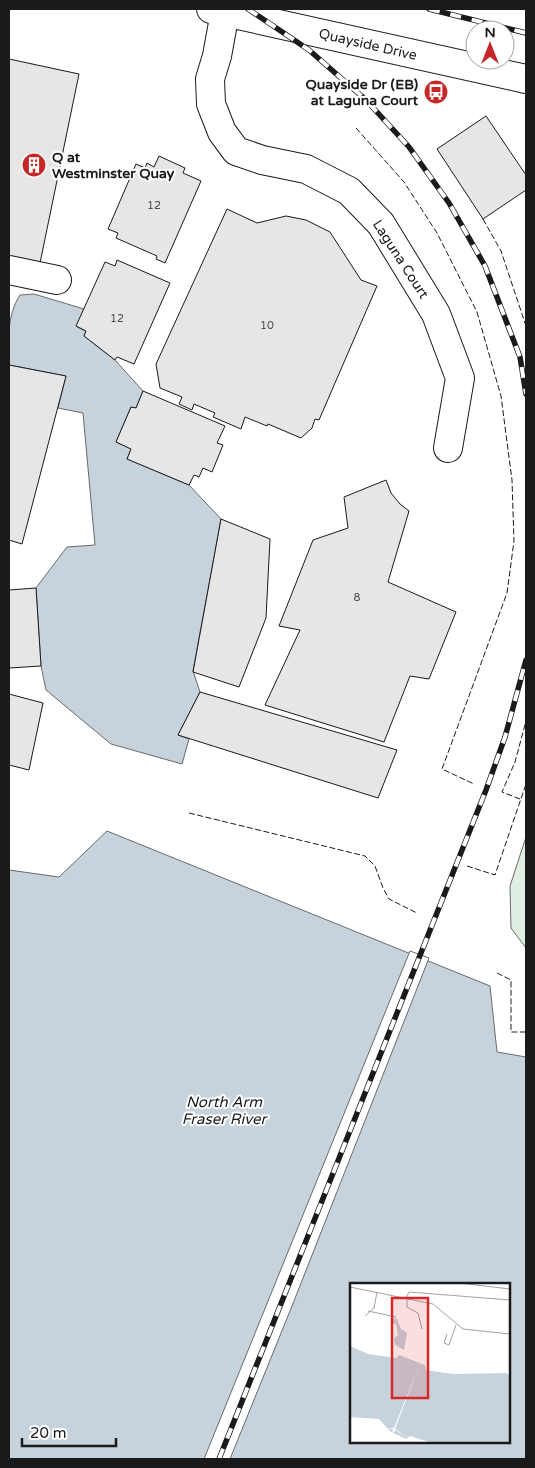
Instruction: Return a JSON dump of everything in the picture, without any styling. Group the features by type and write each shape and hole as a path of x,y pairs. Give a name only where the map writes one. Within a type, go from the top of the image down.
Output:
{"street":[{"name":"Quayside Drive","path":"218,10 526,79"},
{"name":"Laguna Court","path":"218,10 217,56 210,79 211,104 222,132 236,151 262,160 306,168 349,191 381,224 436,314 460,378 448,448"},
{"path":"9,270 57,280"}],"green space":[{"path":"526,837 526,948 511,928 510,886"}],"water":[{"path":"34,294 84,309 77,327 86,331 84,336 115,360 143,391 136,408 131,407 116,442 131,449 127,459 189,485 221,519 193,671 200,692 178,735 189,739 182,764 111,744 46,690 41,666 36,588 67,547 95,545 83,413 58,408 66,376 9,365 9,329 12,312 20,295"},
{"name":"North Arm Fraser River","path":"107,831 490,986 497,1052 526,1057 526,1459 9,1459 9,870 59,877"}],"pier":[{"path":"410,951 429,958 230,1459 204,1459"}],"building":[{"name":"Q at Westminster Quay","path":"9,59 79,74 40,263 9,257"},
{"path":"486,116 526,175 526,190 483,219 437,149"},
{"path":"159,156 185,168 183,173 201,181 165,263 156,259 157,256 116,238 118,233 108,229 136,164 145,168 147,163 154,167"},
{"path":"227,209 257,223 286,216 306,220 330,232 361,280 377,286 319,420 315,419 312,428 301,438 268,424 267,426 245,417 241,429 213,417 215,413 194,404 192,410 179,404 182,397 160,388 156,364"},
{"path":"117,260 170,283 134,364 117,357 115,360 84,336 86,331 76,326 105,262 115,266"},
{"path":"9,365 66,376 22,544 9,540"},
{"path":"143,391 225,426 217,443 223,445 212,472 203,468 199,477 194,475 189,485 127,459 131,449 116,442 131,407 136,408"},
{"path":"386,480 391,493 409,511 388,582 456,612 429,679 410,676 384,742 265,705 300,630 279,626 313,540 348,528 344,497"},
{"path":"221,519 270,539 266,618 239,687 193,672"},
{"path":"36,588 41,666 9,668 9,590"},
{"path":"200,692 397,750 378,798 178,735"},
{"path":"9,694 43,703 29,770 9,765"}],"railway":[{"path":"248,9 309,50 366,100 409,147 449,203 485,266 520,357 526,394"},
{"path":"429,9 526,33"},
{"path":"219,1459 486,790 505,737 526,660"}],"fence":[{"path":"356,128 404,182 437,233 477,312 501,396 512,480 514,541 507,593 442,769 474,784"},
{"path":"483,219 501,251 526,326"},
{"path":"520,799 502,792 515,762 526,721"},
{"path":"467,866 495,875 526,784"},
{"path":"189,813 365,856 375,866 389,899 417,913"},
{"path":"497,973 511,980 511,1032 526,1032"}],"place":[{"name":"Quayside Dr (EB) at Laguna Court","path":"436,92"},
{"name":"Q at Westminster Quay","path":"34,165"}]}
